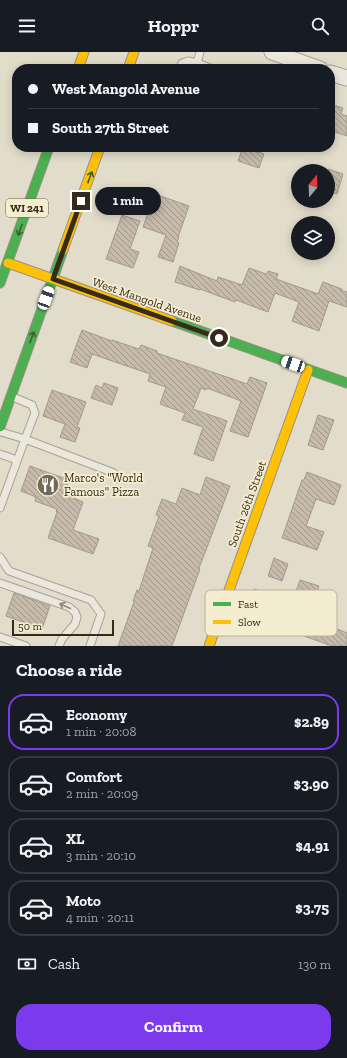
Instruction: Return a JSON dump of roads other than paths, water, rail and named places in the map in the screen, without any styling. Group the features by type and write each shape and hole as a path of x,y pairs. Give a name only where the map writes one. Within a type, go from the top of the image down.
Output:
{"street":[{"path":"80,64 84,52"},
{"path":"130,64 134,52"},
{"path":"272,52 306,64"},
{"path":"335,74 347,78"},
{"name":"WI 241","path":"0,283 47,152"},
{"path":"0,427 98,152"},
{"name":"West Mangold Avenue","path":"8,263 347,383"},
{"name":"South 26th Street","path":"233,590 308,370"}],"lane":[{"path":"182,64 188,61 197,63 200,52"},
{"path":"0,508 36,413 32,405 11,396"},
{"path":"0,431 114,473"},
{"path":"0,454 17,460"},
{"path":"0,557 9,571 91,600 101,614 90,646"},
{"path":"0,583 69,606 75,612 77,617 75,624 62,638 59,646"},
{"path":"0,636 26,646"}],"place":[{"name":"Marco's \"World Famous\" Pizza","path":"48,485"}]}
